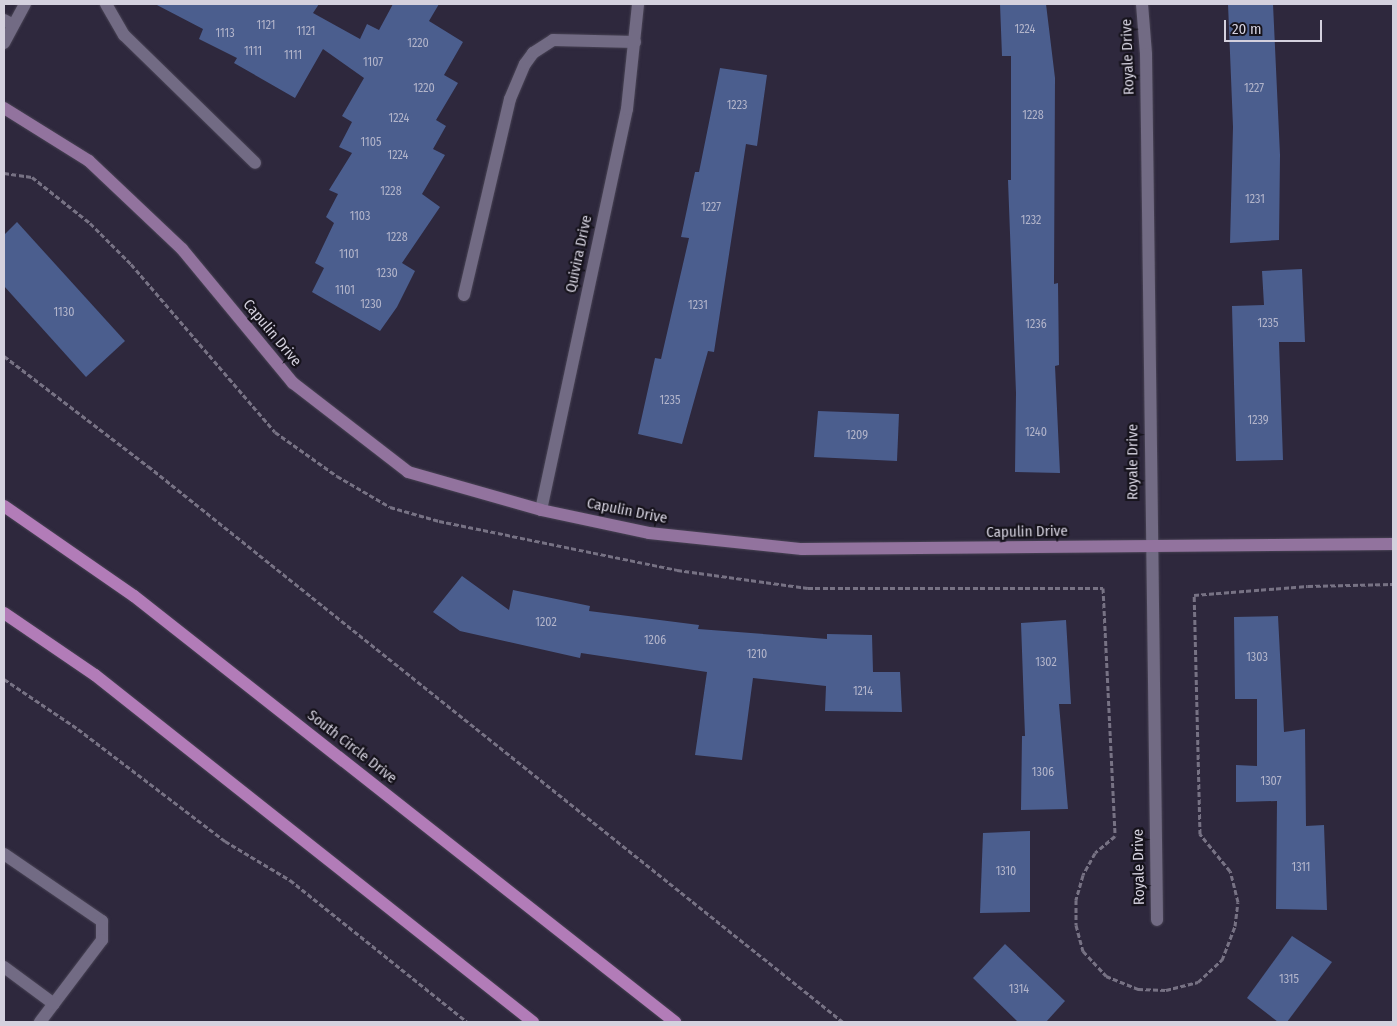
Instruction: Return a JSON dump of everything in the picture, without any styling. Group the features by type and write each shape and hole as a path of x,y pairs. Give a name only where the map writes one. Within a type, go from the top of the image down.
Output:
{"main road":[{"name":"South Circle Drive","path":"4,506 134,596 675,1022"},
{"path":"4,613 95,675 532,1022"}],"street":[{"path":"4,43 8,23 25,4"},
{"path":"106,4 124,36 255,163"},
{"name":"Quivira Drive","path":"541,510 627,109 638,4"},
{"name":"Royale Drive","path":"1142,4 1146,54 1150,546 1157,920"},
{"path":"464,295 510,99 525,64 533,52 553,40 635,42"},
{"name":"Capulin Drive","path":"4,108 89,161 182,249 293,383 408,472 541,510 649,533 802,549 1393,544"},
{"path":"4,854 102,921 102,940 40,1022"},
{"path":"4,967 54,1004"}],"path":[{"path":"4,356 148,466 843,1022"},
{"path":"1115,836 1096,853 1083,875 1076,900 1076,925 1083,951 1106,976 1138,989 1166,990 1198,982 1222,960 1235,926 1238,902 1230,871 1200,834 1194,595 1308,586 1393,584"},
{"path":"4,679 78,729 225,841 290,880 467,1022"}],"building":[{"path":"155,4 319,4 313,13 360,39 367,24 379,30 393,4 439,4 429,21 463,42 444,75 458,83 436,120 446,126 433,149 445,155 422,194 440,207 402,263 415,271 397,307 380,331 312,292 324,268 315,263 334,223 326,217 338,194 329,190 352,153 339,147 352,122 342,116 364,78 323,49 295,98 234,63 237,58 199,39 203,29"},
{"path":"1000,4 1046,4 1055,78 1054,284 1058,283 1059,365 1055,366 1060,473 1015,472 1016,393 1008,180 1011,180 1011,56 1002,56"},
{"path":"1228,4 1273,4 1280,155 1279,240 1230,243 1233,127"},
{"path":"720,68 767,75 757,146 746,144 714,352 708,351 682,444 638,434 655,358 661,359 689,238 681,237 695,172 699,172"},
{"path":"17,222 125,341 86,377 4,286 4,235"},
{"path":"1302,269 1305,342 1279,342 1283,460 1236,461 1232,306 1264,305 1262,271"},
{"path":"818,411 899,414 897,461 814,457"},
{"path":"462,576 509,610 513,590 590,606 589,611 699,625 698,629 827,639 827,634 872,635 873,672 900,672 902,712 825,711 826,686 753,678 742,760 695,755 707,672 581,653 580,658 460,631 433,612"},
{"path":"1278,616 1284,732 1305,729 1306,826 1324,825 1327,910 1276,909 1277,801 1236,802 1236,765 1257,766 1257,699 1235,699 1234,617"},
{"path":"1066,620 1071,704 1059,704 1068,809 1021,810 1022,736 1025,736 1021,623"},
{"path":"1030,831 1030,912 980,913 983,833"},
{"path":"1292,936 1332,962 1287,1022 1278,1022 1247,998"},
{"path":"1005,944 1065,1001 1046,1022 1018,1022 973,978"}]}
